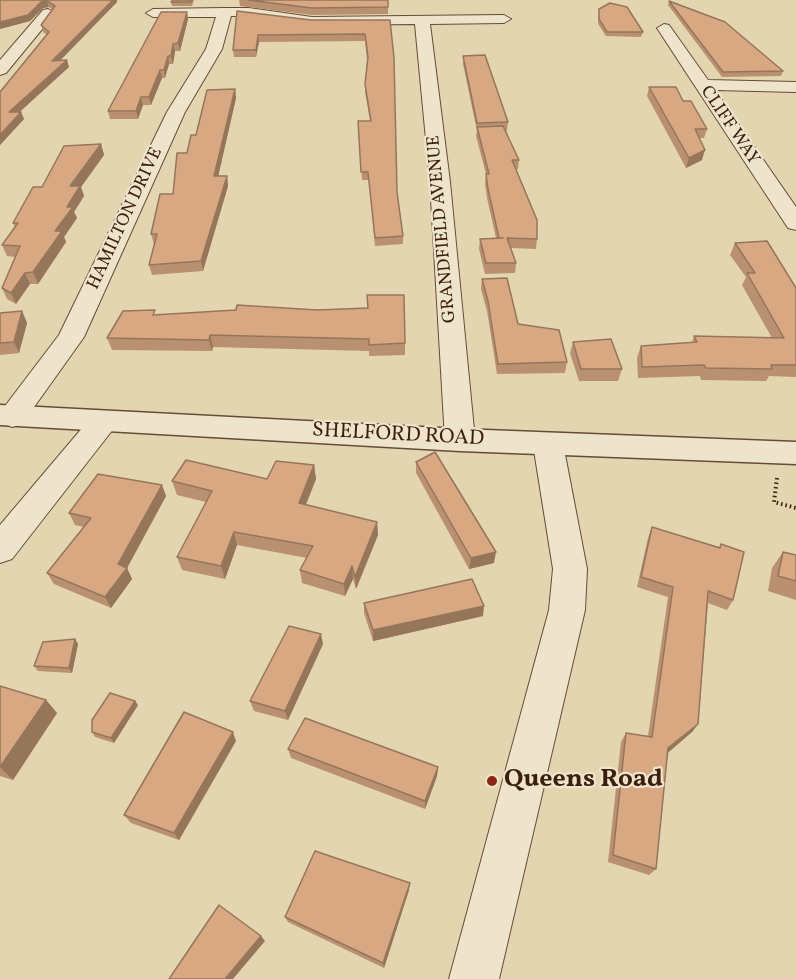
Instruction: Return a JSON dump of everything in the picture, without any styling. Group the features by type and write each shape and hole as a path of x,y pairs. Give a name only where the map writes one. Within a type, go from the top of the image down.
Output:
{"street":[{"name":"HAMILTON DRIVE","path":"6,416 71,337 176,112 214,49 225,12"},
{"path":"0,70 48,13"},
{"path":"153,13 260,13 312,21 504,19"},
{"name":"GRANDFIELD AVENUE","path":"422,19 440,182 460,440"},
{"name":"CLIFF WAY","path":"664,28 796,223"},
{"path":"701,85 796,87"},
{"name":"SHELFORD ROAD","path":"6,416 460,440 788,453"},
{"path":"0,549 104,421"},
{"path":"474,979 567,610 570,569 548,444"}],"path":[{"path":"788,453 774,502 796,508"}],"building":[{"path":"0,0 113,0 52,61 67,60 9,112 21,112 0,135 0,92 49,32 41,25 55,6 47,1 41,2 28,15 0,22"},
{"path":"173,0 192,0 191,2 171,2"},
{"path":"248,0 388,0 388,7 312,8"},
{"path":"669,1 725,22 783,71 723,72"},
{"path":"610,3 627,7 643,32 607,32 599,19 599,9"},
{"path":"237,11 311,20 390,20 394,58 397,192 403,236 375,238 368,172 361,172 358,121 371,121 365,84 368,57 365,34 258,35 256,50 233,50"},
{"path":"161,12 187,12 178,43 173,44 171,56 168,56 164,70 160,70 149,97 141,97 136,111 108,111"},
{"path":"485,55 508,122 477,123 463,56"},
{"path":"649,87 676,87 683,101 691,101 707,129 695,129 705,150 689,158"},
{"path":"235,89 214,176 227,176 201,261 149,265 157,234 151,234 160,194 173,194 177,153 187,153 191,135 196,135 207,90"},
{"path":"503,126 519,160 512,160 537,220 537,239 507,238 516,263 486,263 480,239 503,238 499,238 488,189 486,174 489,174 477,127"},
{"path":"101,144 70,186 80,186 67,207 73,207 55,231 62,231 33,272 25,273 11,293 2,288 20,246 2,245 18,223 13,223 33,187 42,187 64,146"},
{"path":"767,241 796,288 796,365 771,365 772,369 706,368 704,365 642,367 641,346 697,342 694,336 784,338 747,273 755,273 735,243"},
{"path":"507,278 518,324 559,330 567,362 498,364 488,301 482,279"},
{"path":"367,295 404,295 405,343 369,345 369,339 210,335 209,340 107,338 123,311 155,310 153,315 236,310 237,305 317,310 368,308"},
{"path":"22,311 14,342 0,343 0,313"},
{"path":"611,339 622,369 581,369 573,342"},
{"path":"435,452 496,552 471,558 416,462"},
{"path":"186,460 267,479 276,461 314,465 299,503 377,522 355,577 352,566 344,584 300,570 313,546 234,532 221,566 177,557 212,491 172,481"},
{"path":"98,474 162,485 118,564 127,568 105,597 47,573 91,518 69,513"},
{"path":"652,527 720,548 721,544 744,552 733,600 708,591 698,724 668,748 656,869 613,855 626,733 652,737 673,587 641,577"},
{"path":"783,552 796,555 796,581 778,576"},
{"path":"472,579 484,606 373,630 364,603"},
{"path":"289,626 321,634 285,711 250,701"},
{"path":"75,639 69,668 34,666 43,642"},
{"path":"0,686 46,700 0,767"},
{"path":"110,693 135,701 111,738 92,732 92,720"},
{"path":"184,712 233,732 174,833 124,815"},
{"path":"305,718 438,767 425,801 288,749"},
{"path":"315,851 410,883 383,963 285,917"},
{"path":"219,905 261,936 225,979 169,979"}],"place":[{"name":"Queens Road","path":"492,781"}]}
